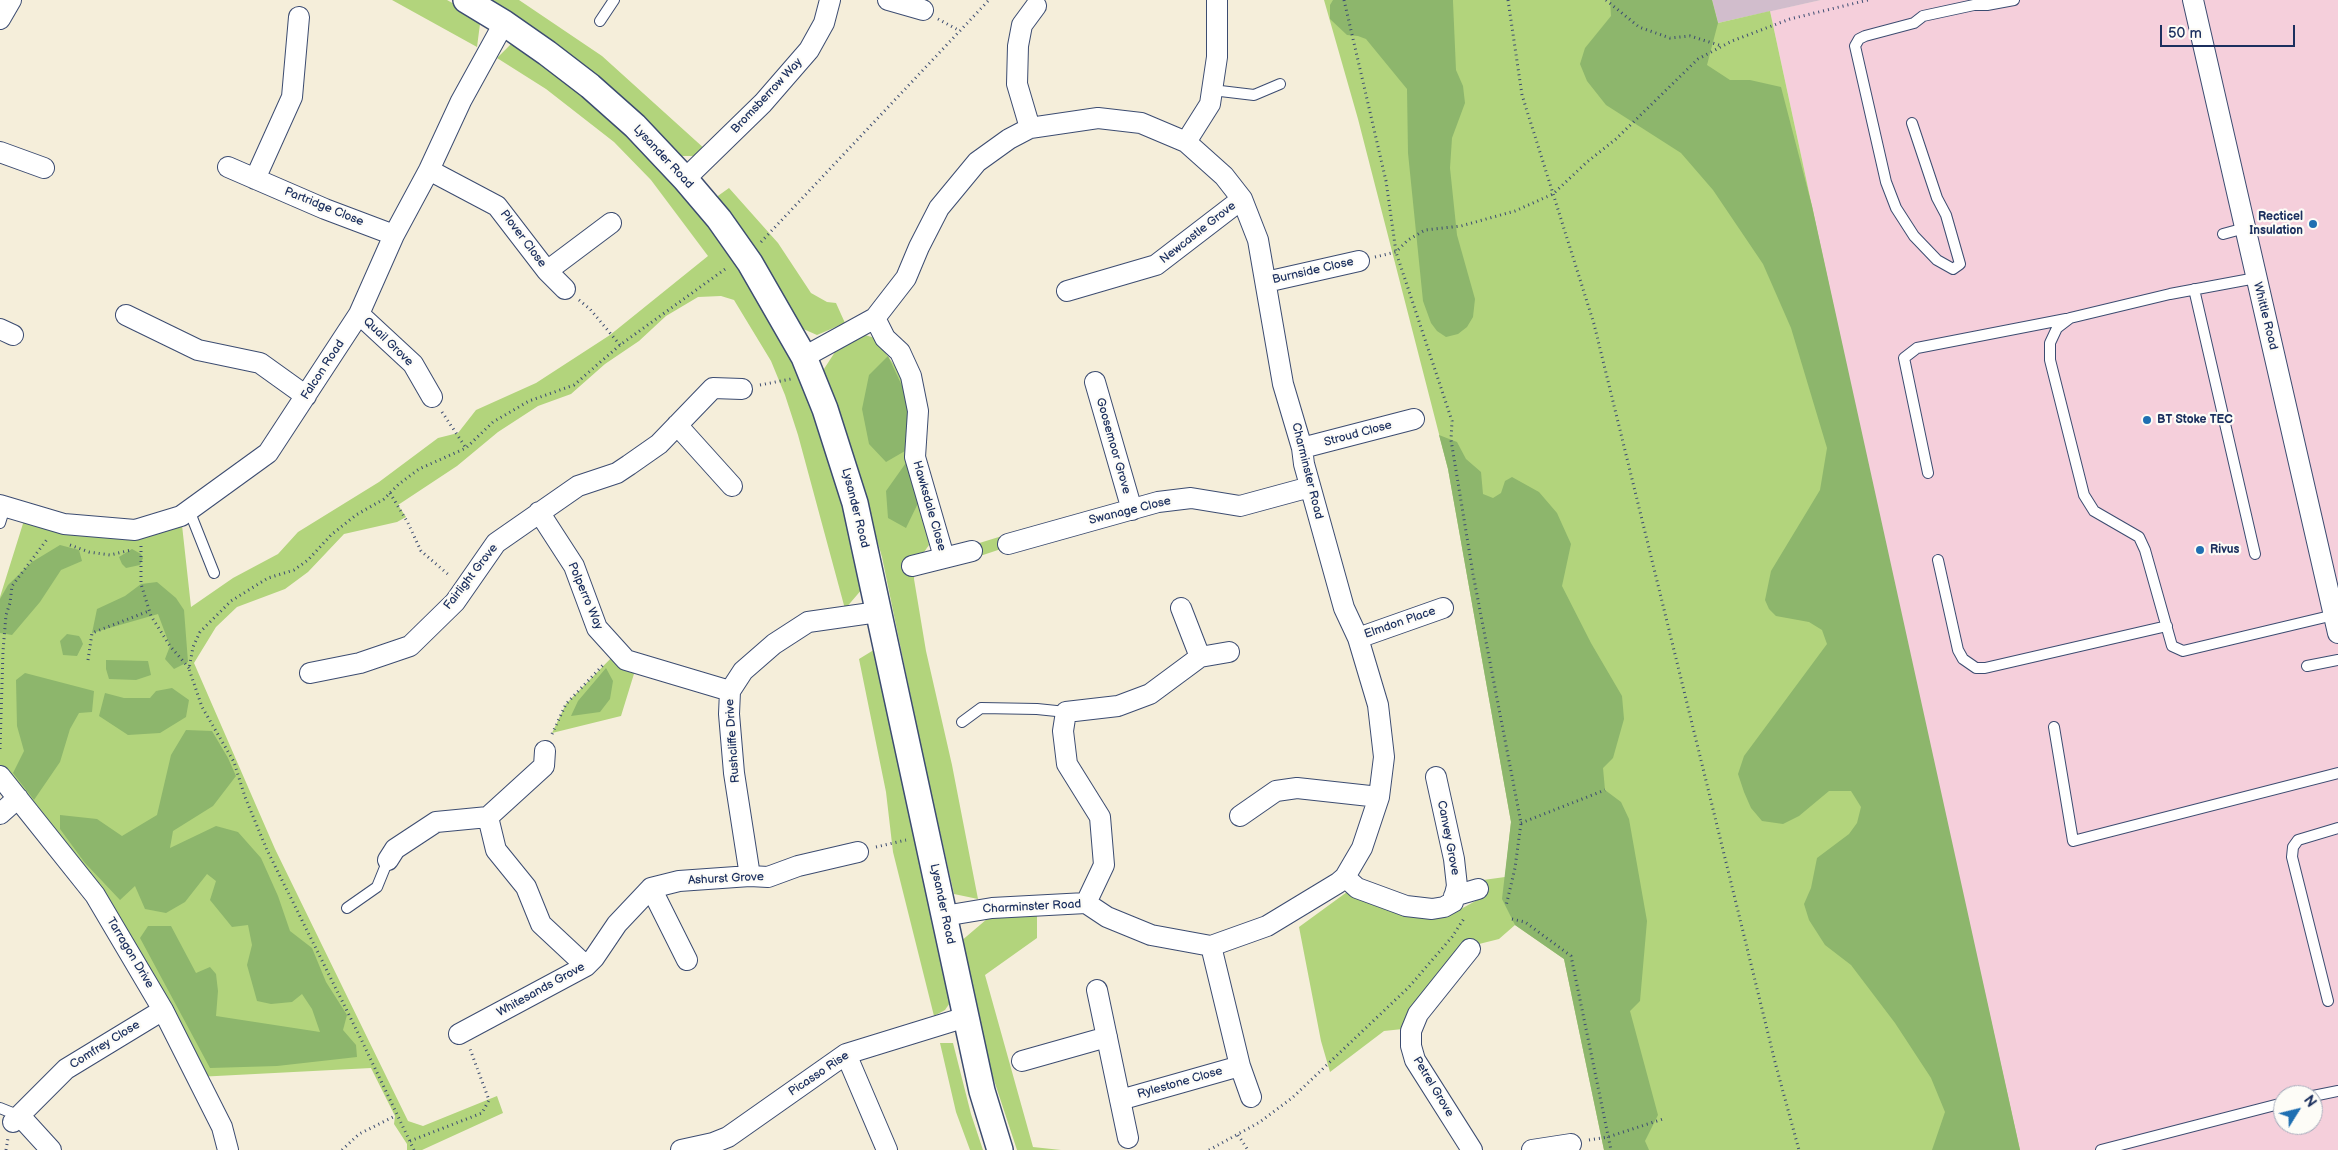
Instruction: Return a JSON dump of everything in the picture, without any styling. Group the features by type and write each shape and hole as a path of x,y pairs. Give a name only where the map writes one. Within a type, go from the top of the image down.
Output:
{"street":[{"path":"0,19 11,0"},
{"name":"Lysander Road","path":"466,0 504,22 608,101 685,180 744,255 807,364 825,409 856,503 982,1091 1000,1150"},
{"name":"Bromsberrow Way","path":"685,180 763,103 809,50 824,23 830,0"},
{"path":"888,0 923,10"},
{"path":"1186,142 1210,104 1217,57 1217,0"},
{"name":"Whittle Road","path":"2193,0 2336,624"},
{"path":"1030,128 1017,84 1018,46 1022,25 1036,6"},
{"path":"255,179 292,96 299,17"},
{"name":"Falcon Road","path":"2,512 64,524 134,530 181,516 268,453 359,314 394,235 429,170 461,101 504,22"},
{"name":"Charminster Road","path":"807,364 875,318 906,278 919,247 940,208 977,162 1009,139 1030,128 1098,118 1140,123 1186,142 1224,176 1242,199 1258,240 1283,384 1302,448 1310,487 1344,608 1358,638 1378,705 1384,757 1379,797 1362,848 1345,876 1293,912 1267,926 1212,946 1151,935 1107,917 1086,903 992,908 944,916"},
{"path":"0,152 44,168"},
{"name":"Partridge Close","path":"228,167 326,209 394,235"},
{"name":"Plover Close","path":"429,170 497,206 547,271 611,223"},
{"name":"Newcastle Grove","path":"1067,291 1156,265 1242,199"},
{"name":"Burnside Close","path":"1266,282 1360,261"},
{"path":"547,271 565,289"},
{"name":"Quail Grove","path":"359,314 413,364 432,397"},
{"path":"126,315 198,350 260,363 306,396"},
{"name":"Hawksdale Close","path":"875,318 885,338 900,352 911,376 918,411 915,458 944,557"},
{"name":"Goosemoor Grove","path":"1095,382 1132,510"},
{"name":"Fairlight Grove","path":"310,673 360,663 410,646 454,602 496,543 578,486 617,473 659,444 713,388 742,389"},
{"name":"Stroud Close","path":"1302,448 1414,419"},
{"path":"677,425 732,486"},
{"name":"Swanage Close","path":"1008,544 1158,502 1191,498 1240,506 1310,487"},
{"name":"Polperro Way","path":"544,509 574,566 596,628 626,660 730,691"},
{"path":"912,566 972,551"},
{"path":"1181,608 1200,657"},
{"name":"Elmdon Place","path":"1358,638 1443,608"},
{"name":"Rushcliffe Drive","path":"750,876 734,773 729,714 730,691 743,671 774,644 808,622 878,612"},
{"path":"1086,903 1104,865 1100,817 1066,764 1064,731 1066,712 1118,706 1150,694 1200,657 1229,652"},
{"path":"388,860 395,849 436,822 488,818 544,766 545,751"},
{"name":"Tarragon Drive","path":"0,776 95,895 163,1010 222,1127 228,1150"},
{"name":"Canvey Grove","path":"1436,777 1454,859 1457,886 1454,896"},
{"path":"1240,816 1276,791 1283,790 1311,789 1379,797"},
{"path":"0,814 18,798"},
{"path":"488,818 496,850 526,887 541,924 586,966"},
{"name":"Ashurst Grove","path":"651,888 679,881 750,876 768,877 798,866 858,852"},
{"path":"1345,876 1357,888 1406,906 1432,909 1444,907 1454,902 1454,896 1478,889"},
{"path":"651,888 687,960"},
{"name":"Whitesands Grove","path":"462,1033 586,966 617,924 651,888"},
{"name":"Rylestone Close","path":"1212,946 1240,1066 1251,1097"},
{"name":"Petrel Grove","path":"1470,949 1418,1014 1411,1031 1411,1038 1414,1060 1472,1150"},
{"name":"Rylestone Close","path":"1097,990 1128,1138"},
{"name":"Comfrey Close","path":"51,1150 11,1115 66,1069 163,1010"},
{"name":"Picasso Rise","path":"681,1150 713,1147 846,1054 966,1017"},
{"path":"1022,1061 1107,1037"},
{"path":"846,1054 887,1150"},
{"name":"Rylestone Close","path":"1120,1100 1240,1066"},
{"path":"1532,1150 1571,1144"}],"lane":[{"path":"600,21 614,0"},
{"path":"1912,123 1919,149 1951,231 1960,264 1953,269 1937,260 1914,236 1896,208 1886,182 1854,46 1858,39 1914,23 1923,16 1974,4 1987,5 2014,0"},
{"path":"1212,90 1254,96 1280,84"},
{"path":"2223,234 2245,228"},
{"path":"1928,473 1904,358 1917,348 2070,318 2194,289 2256,278"},
{"path":"2194,289 2255,554"},
{"path":"2070,318 2057,328 2050,343 2050,360 2084,495 2094,511 2139,537 2145,550 2172,646 2183,651 2336,624"},
{"path":"189,510 214,573"},
{"path":"1938,560 1958,650 1963,659 1976,668 1985,668 2167,626"},
{"path":"2307,666 2338,660"},
{"path":"962,722 981,708 1037,708 1066,712"},
{"path":"2054,728 2073,841 2338,773"},
{"path":"2328,1001 2292,857 2293,847 2298,840 2338,828"},
{"path":"347,908 377,887 388,860"},
{"path":"2323,1094 2338,1091"},
{"path":"2101,1150 2273,1106"}],"path":[{"path":"190,668 193,648 200,632 231,601 268,578 294,570 308,560 331,535 390,493 419,469 466,448 493,422 529,401 574,384 620,345 761,243 989,0"},
{"path":"1344,0 1386,181 1396,252 1452,421 1451,440 1520,823 1515,868 1506,906"},
{"path":"1508,0 1522,95 1594,324 1722,853 1776,1066 1800,1150"},
{"path":"1606,0 1639,27 1670,38 1690,36 1722,46"},
{"path":"1396,252 1408,240 1426,230 1462,226 1515,211 1553,194 1587,162 1616,140 1698,59 1722,46 1790,18 1868,0"},
{"path":"923,10 960,31"},
{"path":"565,289 590,309 620,345"},
{"path":"742,389 790,380 807,364"},
{"path":"432,397 466,448"},
{"path":"390,493 408,523 421,551 464,588"},
{"path":"0,749 3,651 6,615 12,586 52,534"},
{"path":"142,545 141,584 149,611 170,646 190,668 202,707 234,762 245,797 267,850 414,1150"},
{"path":"88,660 92,632 149,611"},
{"path":"545,751 566,704 618,651"},
{"path":"1520,823 1605,790"},
{"path":"858,852 908,839"},
{"path":"1512,919 1525,922 1571,956 1611,1150"},
{"path":"1209,1150 1260,1122 1292,1098 1409,987 1462,922"},
{"path":"410,1141 482,1112 489,1100 462,1033"},
{"path":"342,1150 359,1134 395,1116"},
{"path":"1608,1137 1663,1119"},
{"path":"1238,1135 1248,1150"}],"shaded area":[{"path":"1712,0 1821,0 1718,23"},
{"path":"1821,0 2338,0 2338,1150 2020,1150 1893,582 1770,11"}],"green space":[{"path":"392,0 447,0 472,14 480,24 477,47"},
{"path":"490,0 519,0 602,56 706,150 693,156 680,156 643,116 591,71"},
{"path":"1324,0 1712,0 1718,23 1770,11 1893,582 2020,1150 1604,1150 1564,959 1515,925 1499,939 1475,945 1412,1028 1384,1031 1330,1072 1321,1041 1299,927 1347,892 1432,917 1459,910 1481,898 1476,881 1505,877 1511,822 1448,469 1358,119"},
{"path":"1333,0 1453,0 1456,70 1463,86 1465,103 1452,138 1450,168 1457,235 1475,299 1473,317 1467,327 1458,334 1446,337 1437,331 1431,323 1423,301 1408,153 1407,89 1366,39 1347,35 1330,19 1330,5"},
{"path":"1610,0 1712,0 1718,23 1707,65 1730,80 1750,80 1781,87 1812,206 2020,1150 1932,1150 1945,1112 1931,1078 1895,1023 1851,965 1825,945 1809,920 1804,904 1811,888 1817,858 1849,834 1857,823 1861,807 1851,791 1829,791 1799,816 1783,824 1762,821 1751,808 1744,792 1738,774 1744,756 1827,644 1822,630 1809,622 1776,616 1769,609 1765,600 1771,571 1820,490 1827,448 1791,328 1763,264 1713,190 1681,153 1606,105 1587,81 1580,64 1585,48 1611,16"},
{"path":"512,43 565,76 670,175 755,286 795,363 831,455 863,588 845,609 798,435 771,361 734,300 721,296 698,297 666,316 639,341 605,364 571,394 538,406 498,432 457,466 398,505 406,517 397,522 344,534 308,572 285,589 237,607 216,627 194,663 275,849 408,1121 423,1126 497,1096 503,1113 422,1150 407,1150 407,1144 394,1124 395,1116 371,1068 197,1077 160,1005 0,776 0,597 26,514 96,528 181,516 191,607 233,578 278,554 298,532 379,482 438,438 458,433 476,410 536,383 610,335 708,256 651,180 614,142 546,89 497,58"},
{"path":"729,188 778,243 811,293 827,302 836,303 845,323 817,335 801,328 715,198"},
{"path":"865,335 875,338 897,369 911,405 905,451 921,497 929,545 915,565 914,579 926,651 952,765 978,899 954,894 924,761 882,557 856,468 822,372 835,352"},
{"path":"888,356 911,405 905,451 886,462 869,444 862,409 869,375"},
{"path":"1439,435 1457,442 1466,459 1481,472 1483,494 1493,498 1501,493 1505,481 1512,477 1539,492 1557,513 1571,544 1562,586 1591,643 1622,696 1624,719 1613,758 1603,768 1605,790 1621,802 1629,819 1647,921 1640,1001 1630,1011 1658,1115 1645,1141 1649,1150 1604,1150 1564,959 1515,925 1502,899 1511,822 1448,469"},
{"path":"908,460 921,497 906,528 888,518 886,491"},
{"path":"1002,536 1007,547 977,557 973,545"},
{"path":"60,545 79,550 82,561 61,570 40,602 12,635 0,633 0,599 8,585 32,562"},
{"path":"132,549 141,554 143,558 140,565 126,568 119,557"},
{"path":"157,582 176,598 184,610 188,662 174,669 165,659 170,646 158,614 92,633 97,609 125,596 141,584"},
{"path":"67,634 79,636 81,639 83,644 77,656 63,655 60,641"},
{"path":"877,648 952,1000 945,1010 934,1016 893,852 886,792 859,659"},
{"path":"618,651 637,664 621,716 552,733 566,704"},
{"path":"106,660 148,661 151,675 136,680 109,679"},
{"path":"606,668 613,681 610,699 600,712 571,716 578,701"},
{"path":"25,673 94,691 92,712 79,713 70,729 60,762 34,800 13,773 24,751 17,726 16,680"},
{"path":"172,688 189,700 186,717 160,733 128,735 99,716 105,693 124,698 150,698 156,691"},
{"path":"186,730 212,731 236,776 213,806 173,831 170,848 216,826 238,832 261,858 278,896 290,931 312,948 326,982 347,1015 343,1030 356,1045 357,1057 277,1066 210,1068 140,938 148,926 171,926 196,973 210,967 216,974 218,991 216,1016 320,1032 312,1009 302,994 292,1002 271,1004 257,1001 247,965 252,945 248,925 232,927 210,900 216,881 207,874 185,902 166,913 145,909 135,886 120,900 85,863 60,829 60,815 97,819 122,836 157,815 171,755"},
{"path":"1037,912 1037,938 985,975 1033,1147 1061,1150 1017,1150 988,1062 960,942 987,919 1006,913"},
{"path":"940,1043 953,1043 971,1114 983,1150 970,1150 956,1112"}],"place":[{"name":"Recticel Insulation","path":"2313,224"},
{"name":"BT Stoke TEC","path":"2147,420"},
{"name":"Rivus","path":"2200,550"}]}
